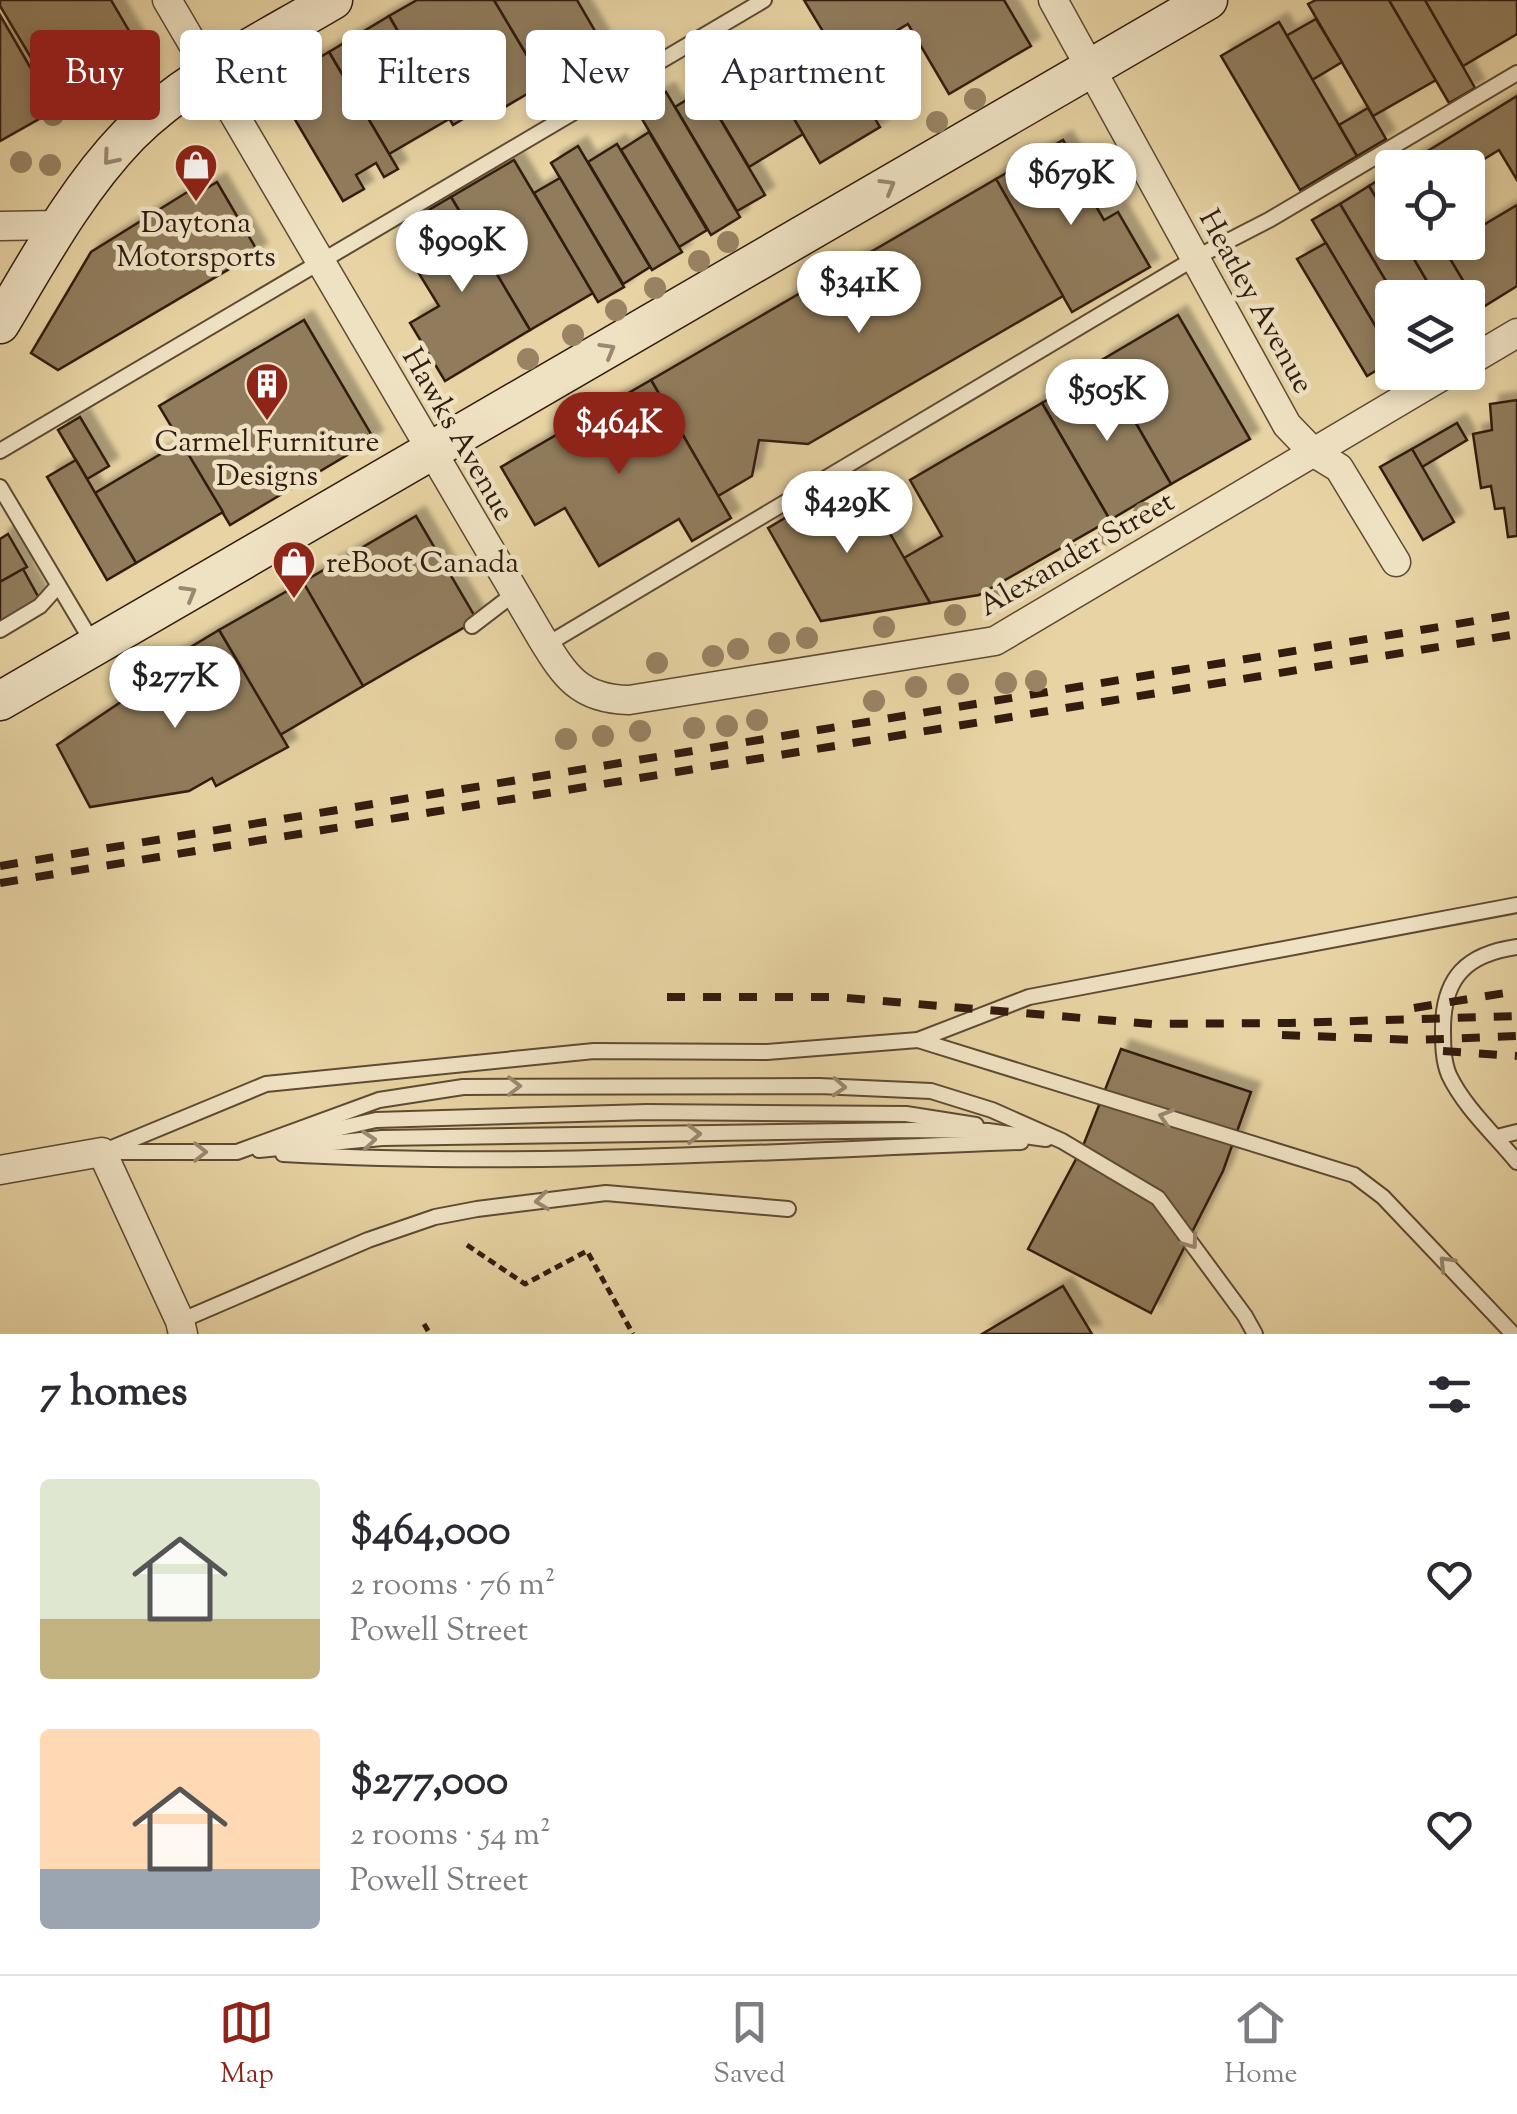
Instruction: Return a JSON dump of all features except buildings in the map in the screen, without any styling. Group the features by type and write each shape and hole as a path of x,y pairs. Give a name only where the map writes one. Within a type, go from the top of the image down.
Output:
{"main road":[{"path":"283,30 332,0"},
{"path":"0,701 1208,0"},
{"path":"0,324 58,226 130,135 180,93"}],"street":[{"name":"Hawks Avenue","path":"167,0 184,30"},
{"name":"Heatley Avenue","path":"1053,0 1287,425 1313,452 1339,468 1396,562"},
{"name":"Hawks Avenue","path":"237,120 515,594 559,666 581,689"},
{"path":"0,226 58,226"},
{"path":"1485,352 1517,333"},
{"name":"Alexander Street","path":"581,689 611,700 629,700 994,641 1419,390"},
{"path":"0,1170 102,1152 182,1328"}],"lane":[{"path":"0,450 764,0"},
{"path":"546,645 1197,258 1517,73"},
{"path":"3,497 95,647"},
{"path":"0,630 40,606 58,586"},
{"path":"472,626 515,594"},
{"path":"102,1152 266,1084 594,1051 767,1052 918,1040 1029,997 1517,905"},
{"path":"1517,947 1480,955 1454,978 1444,1003 1444,1051 1450,1077 1517,1162"},
{"path":"918,1040 1354,1175 1383,1197 1514,1334"},
{"path":"237,1152 379,1100 463,1086 819,1086 931,1091 992,1110 1062,1140 1158,1198 1245,1316 1254,1334"},
{"path":"237,1152 376,1120 628,1112 906,1114 968,1122 988,1131"},
{"path":"237,1152 382,1138 988,1131 1062,1140"},
{"path":"1497,1138 1517,1132"},
{"path":"102,1152 237,1152 382,1160 505,1161 1062,1140"},
{"path":"182,1328 368,1240 435,1217 606,1192 788,1210"}],"path":[{"path":"467,1245 526,1284 587,1251 633,1334"},
{"path":"424,1324 430,1334"}],"railway":[{"path":"0,866 1517,614"},
{"path":"0,883 1517,634"},
{"path":"1414,1008 1517,991"},
{"path":"667,997 835,997 1152,1024 1517,1016"},
{"path":"1282,1035 1416,1040 1517,1036"},
{"path":"1443,1051 1517,1056"}],"place":[{"name":"Daytona Motorsports","path":"196,203"},
{"name":"Carmel Furniture Designs","path":"267,422"},
{"name":"reBoot Canada","path":"294,600"}]}
